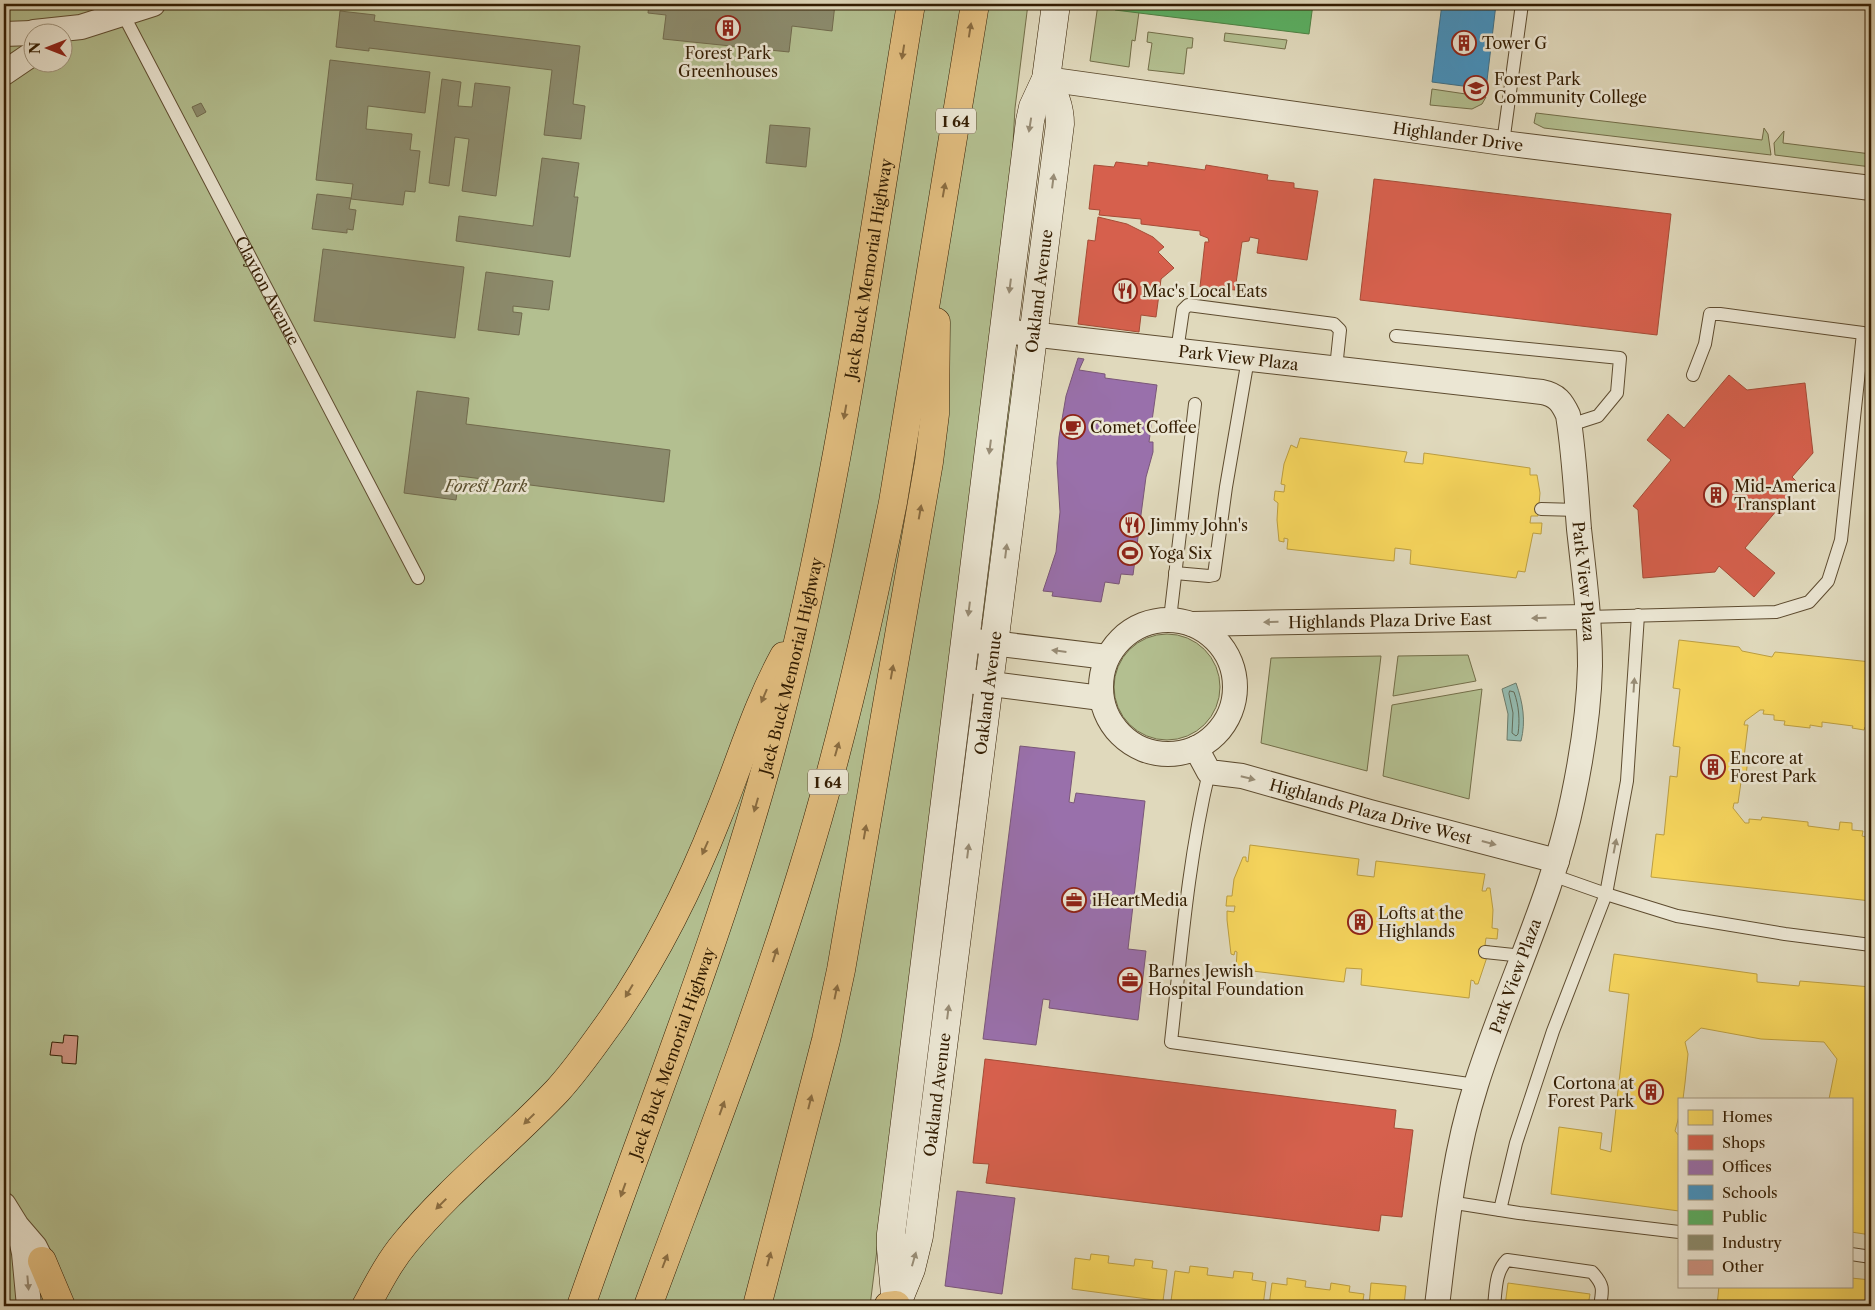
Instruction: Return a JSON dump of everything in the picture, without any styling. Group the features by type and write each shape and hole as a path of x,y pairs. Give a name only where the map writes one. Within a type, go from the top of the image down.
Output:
{"main road":[{"name":"Jack Buck Memorial Highway","path":"581,1306 708,952 751,821 774,740 818,559 845,415 911,4"},
{"name":"I 64","path":"648,1306 756,1013 802,872 843,729 893,502 975,4"},
{"path":"757,1306 826,1040 841,970 927,472 935,404 936,238"},
{"path":"366,1306 390,1262 404,1243 559,1088 587,1054 614,1015 644,966 678,904 718,818 765,694 803,622"},
{"path":"42,1261 61,1306"}],"street":[{"path":"72,32 121,9 153,4"},
{"name":"Oakland Avenue","path":"897,1306 891,1248 892,1234 1030,121 1033,107 1046,80 1056,4"},
{"path":"4,34 22,33"},
{"path":"4,73 22,61"},
{"name":"Oakland Avenue","path":"897,1306 911,1270 919,1236 1060,124 1060,111 1056,97 1046,80"},
{"name":"Highlander Drive","path":"1046,80 1503,143 1871,188"},
{"name":"Park View Plaza","path":"1004,331 1553,394 1562,402 1568,414 1588,617 1590,666 1587,714 1573,800 1555,868 1476,1085 1463,1127 1449,1202 1437,1306"},
{"name":"Highlands Plaza Drive East","path":"1181,621 1588,617"},
{"path":"1181,621 1216,639 1228,657 1234,682 1231,708 1219,732 1196,748 1169,754 1143,749 1122,736 1108,719 1101,698 1102,677 1107,657 1122,637 1146,623 1181,621"},
{"path":"966,640 1107,657"},
{"path":"960,680 1101,698"},
{"path":"1196,748 1209,772"},
{"name":"Highlands Plaza Drive West","path":"1209,772 1242,776 1370,812 1555,868"},
{"path":"4,1206 17,1226 35,1247 42,1261 50,1306"},
{"path":"17,1226 24,1253 29,1306"}],"lane":[{"path":"1503,143 1522,4"},
{"name":"Clayton Avenue","path":"121,9 418,578"},
{"path":"1177,351 1183,310 1188,305 1334,324 1340,330 1336,368"},
{"path":"1588,617 1776,612 1809,602 1828,581 1841,540 1863,333 1710,314 1705,344 1693,375"},
{"path":"1396,336 1620,358 1617,393 1598,416 1570,425"},
{"path":"1175,573 1214,575 1226,487 1248,358"},
{"path":"1181,621 1175,573 1195,404"},
{"path":"1540,509 1578,510"},
{"path":"1500,1210 1516,1143 1553,1031 1606,894 1628,781 1638,615"},
{"path":"1209,772 1202,804 1186,909 1172,1042 1476,1085"},
{"path":"1555,868 1606,894 1677,916 1785,934 1871,945"},
{"path":"1485,952 1522,956"},
{"path":"1449,1202 1678,1232"},
{"path":"1852,1254 1871,1257"},
{"path":"1494,1306 1497,1276 1501,1265 1507,1260 1592,1272 1599,1280 1603,1289 1600,1306"}],"green space":[{"name":"Forest Park","path":"4,4 1028,4 1015,108 1012,162 870,1306 4,1306"},
{"path":"1098,4 1116,4 1115,9 1139,12 1135,41 1132,40 1129,67 1090,61"},
{"path":"1148,32 1193,38 1192,48 1187,48 1184,74 1148,70 1152,43 1147,42"},
{"path":"1225,33 1287,40 1285,49 1224,41"},
{"path":"1432,89 1486,97 1482,104 1472,109 1430,105"},
{"path":"1536,113 1762,140 1764,128 1768,134 1771,155 1544,128 1534,123"},
{"path":"1784,131 1783,143 1871,154 1871,167 1775,155 1774,143"},
{"path":"1011,374 1016,376 987,619 980,620"},
{"path":"1167,634 1187,638 1205,649 1216,667 1220,687 1216,707 1205,725 1187,736 1167,740 1147,736 1129,725 1118,707 1114,687 1118,667 1129,649 1147,638"},
{"path":"1468,655 1476,681 1393,696 1398,656"},
{"path":"1381,656 1367,771 1261,743 1271,658"},
{"path":"1482,689 1469,799 1383,776 1392,705"}],"water":[{"path":"1516,683 1523,712 1521,741 1507,740 1508,714 1502,689"}],"building: Homes":[{"path":"1300,438 1407,452 1404,462 1423,464 1424,453 1530,468 1530,475 1537,475 1540,493 1538,516 1531,516 1530,523 1542,523 1541,534 1533,533 1525,572 1518,571 1516,578 1410,564 1411,550 1395,548 1394,561 1287,549 1288,539 1284,538 1284,542 1279,541 1278,503 1274,500 1275,491 1284,492 1285,485 1281,484 1284,464 1291,445 1297,448"},
{"name":"Encore at Forest Park","path":"1679,640 1739,647 1742,651 1772,657 1775,652 1871,662 1871,727 1865,727 1864,730 1852,728 1853,726 1822,722 1822,727 1810,725 1810,728 1784,725 1785,721 1774,720 1774,715 1763,714 1764,710 1760,710 1745,721 1744,725 1748,725 1744,757 1748,758 1746,776 1742,775 1738,803 1734,803 1733,808 1745,823 1749,823 1749,819 1761,820 1762,817 1808,822 1808,826 1839,830 1840,822 1852,823 1852,830 1863,831 1862,836 1866,837 1871,833 1871,901 1651,877 1656,834 1664,835 1670,776 1677,777 1680,747 1673,746 1680,689 1673,688"},
{"name":"Lofts at the Highlands","path":"1250,845 1359,859 1357,875 1374,877 1376,861 1485,874 1482,891 1490,888 1493,910 1492,928 1498,929 1497,939 1486,938 1485,945 1490,946 1489,951 1478,984 1471,980 1469,998 1361,985 1362,969 1346,968 1344,982 1236,969 1237,952 1235,951 1234,955 1231,954 1227,920 1227,911 1234,912 1235,906 1226,906 1227,896 1232,896 1234,879 1243,857 1246,857 1248,862"},
{"name":"Cortona at Forest Park","path":"1614,954 1757,974 1757,982 1799,986 1800,981 1871,987 1871,1235 1852,1232 1852,1098 1829,1098 1837,1059 1824,1042 1761,1039 1701,1028 1685,1042 1688,1054 1685,1083 1683,1098 1678,1098 1678,1120 1675,1131 1678,1135 1678,1211 1551,1194 1559,1127 1602,1133 1600,1149 1611,1152 1629,994 1609,991"},
{"path":"1091,1254 1109,1256 1108,1263 1134,1266 1135,1259 1153,1261 1152,1268 1167,1270 1163,1301 1072,1289 1075,1258 1090,1260"},
{"path":"1190,1266 1208,1268 1207,1275 1233,1278 1234,1271 1253,1273 1252,1280 1266,1282 1263,1306 1212,1306 1171,1301 1175,1271 1189,1273"},
{"path":"1287,1278 1306,1281 1305,1287 1330,1290 1331,1283 1350,1286 1349,1292 1364,1294 1362,1306 1269,1306 1272,1283 1287,1285"},
{"path":"1852,1278 1871,1280 1871,1306 1717,1306 1719,1288 1852,1288"},
{"path":"1371,1283 1406,1286 1404,1306 1369,1306"},
{"path":"1508,1283 1590,1294 1588,1306 1505,1306"}],"building: Shops":[{"path":"1116,162 1148,166 1148,162 1205,170 1206,165 1268,175 1267,180 1294,183 1294,188 1318,191 1307,260 1257,253 1259,239 1250,237 1249,241 1242,242 1235,290 1200,287 1205,242 1209,242 1208,238 1200,235 1200,231 1141,224 1141,219 1099,215 1100,210 1089,209 1094,165 1114,167"},
{"path":"1374,179 1671,214 1657,335 1360,300"},
{"path":"1098,217 1127,224 1153,237 1164,247 1158,252 1174,268 1161,279 1156,317 1141,315 1139,332 1078,324 1088,240 1095,241"},
{"name":"Mid-America Transplant","path":"1729,375 1747,390 1805,383 1813,453 1792,477 1799,484 1745,548 1775,573 1754,597 1719,566 1715,572 1643,578 1638,510 1633,506 1671,460 1647,440 1668,414 1684,428"},
{"path":"985,1059 1396,1110 1394,1128 1413,1130 1402,1217 1381,1215 1379,1231 986,1183 989,1164 973,1163"}],"building: Offices":[{"path":"1078,358 1084,359 1079,370 1105,374 1105,378 1157,385 1149,442 1153,442 1153,452 1146,477 1133,575 1121,574 1119,584 1105,582 1101,602 1052,596 1053,592 1043,591 1056,552 1060,512 1057,463 1059,437 1066,396"},
{"path":"1020,746 1075,752 1069,802 1074,803 1076,793 1145,801 1128,949 1146,951 1138,1020 1049,1008 1050,1000 1043,999 1036,1045 983,1039"},
{"path":"957,1191 1015,1198 1002,1294 945,1286"}],"building: Schools":[{"name":"Tower G","path":"1442,4 1496,4 1486,89 1432,82"}],"building: Public":[{"path":"1116,4 1313,4 1309,34 1115,10"}],"building: Industry":[{"name":"Forest Park Greenhouses","path":"649,4 835,4 832,31 792,26 789,52 663,39 666,15 648,13"},
{"path":"340,11 375,15 374,21 580,46 573,104 585,106 581,139 544,135 552,70 369,48 369,51 336,47"},
{"path":"330,60 430,72 425,113 368,106 366,129 412,134 410,150 420,151 415,192 405,191 403,205 351,199 353,184 316,180"},
{"path":"442,79 461,82 458,106 472,107 475,83 510,87 496,196 462,191 469,139 455,137 449,186 429,183"},
{"path":"201,103 206,112 197,117 192,107"},
{"path":"770,125 810,128 806,167 766,163"},
{"path":"542,158 579,163 574,197 578,197 570,257 456,241 459,216 533,226"},
{"path":"317,194 351,198 349,209 356,210 353,230 347,229 347,233 312,229"},
{"path":"323,249 464,267 455,338 314,321"},
{"path":"486,272 553,281 549,310 513,306 513,312 522,313 519,335 478,330"},
{"path":"417,391 469,398 466,424 670,450 664,502 459,476 456,500 404,493"}],"building: Other":[{"path":"64,1035 78,1036 76,1064 62,1063 62,1056 50,1055 52,1042 63,1043"}],"place":[{"name":"Forest Park Greenhouses","path":"728,28"},
{"name":"Tower G","path":"1464,43"},
{"name":"Forest Park Community College","path":"1476,88"},
{"name":"Mac's Local Eats","path":"1125,291"},
{"name":"Comet Coffee","path":"1073,427"},
{"name":"Mid-America Transplant","path":"1716,495"},
{"name":"Jimmy John's","path":"1132,525"},
{"name":"Yoga Six","path":"1130,553"},
{"name":"Encore at Forest Park","path":"1713,767"},
{"name":"iHeartMedia","path":"1074,900"},
{"name":"Lofts at the Highlands","path":"1360,922"},
{"name":"Barnes Jewish Hospital Foundation","path":"1130,980"},
{"name":"Cortona at Forest Park","path":"1651,1092"}]}
